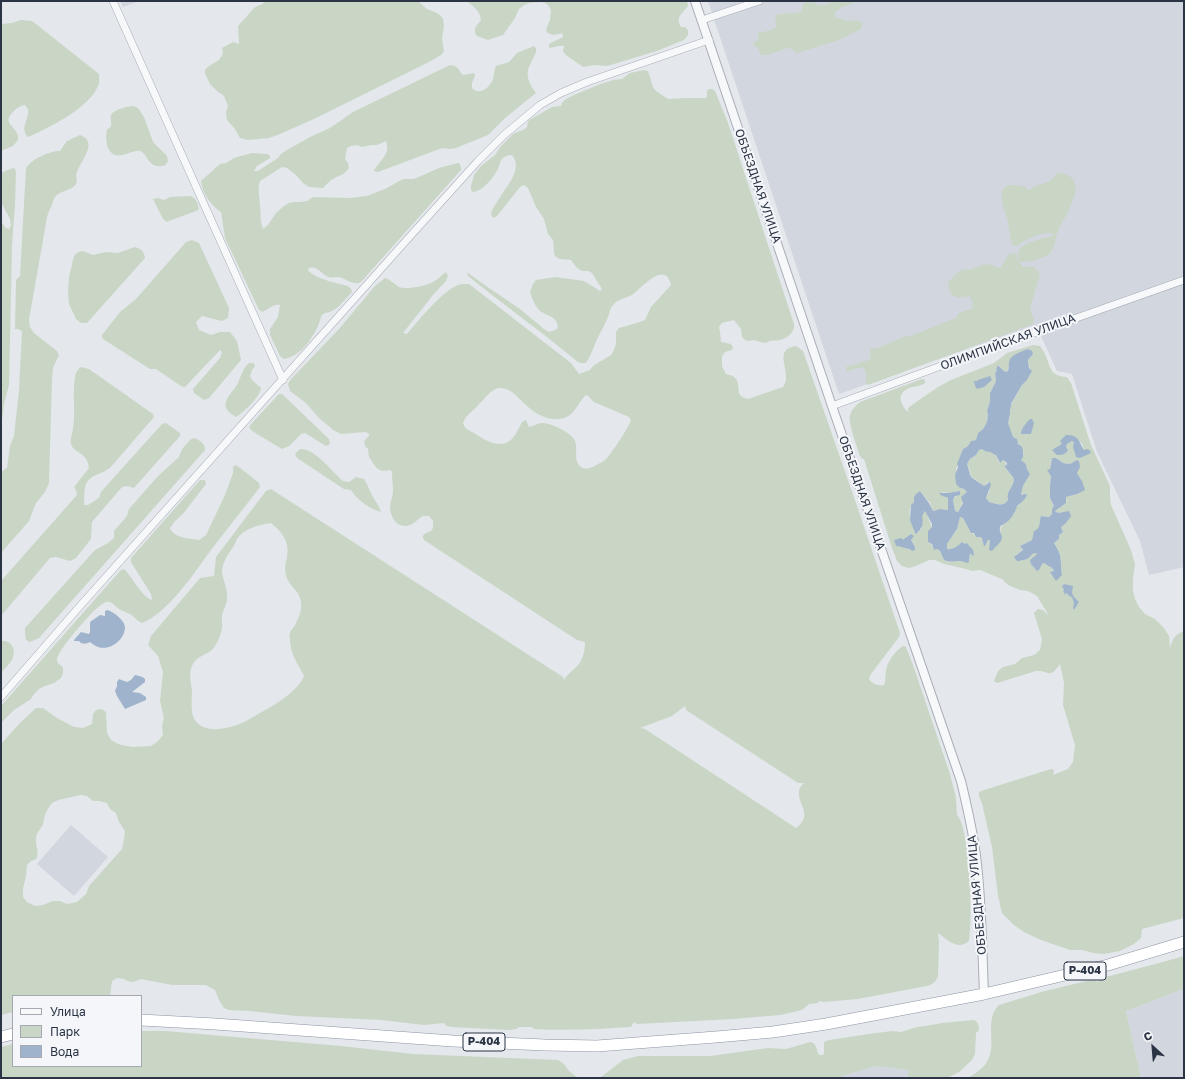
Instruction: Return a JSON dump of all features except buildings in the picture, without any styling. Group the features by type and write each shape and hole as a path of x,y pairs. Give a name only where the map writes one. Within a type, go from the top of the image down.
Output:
{"highway":[{"name":"Р-404","path":"142,1020 223,1024 453,1041 597,1046 773,1032 886,1013 984,994 1108,965 1184,942"},
{"path":"1,1037 12,1034"}],"street":[{"path":"113,1 206,212 283,380"},
{"name":"ОБЪЕЗДНАЯ УЛИЦА","path":"696,1 966,799 978,879 984,994"},
{"path":"702,20 759,1"},
{"path":"1,697 80,606 478,161 504,135 540,105 561,93 587,82 709,40"},
{"name":"ОЛИМПИЙСКАЯ УЛИЦА","path":"832,406 1184,280"}],"shaded area":[{"path":"120,1 139,1 123,7"},
{"path":"708,1 1184,1 1184,567 1149,575 1140,541 1097,452 1072,374 1057,371 1036,325 839,394"},
{"path":"71,825 108,857 74,896 37,864"},
{"path":"1184,989 1184,1078 1141,1078 1126,1011"},
{"path":"876,1066 909,1070 907,1078 841,1078 842,1076"}],"green space":[{"path":"264,1 418,1 427,9 440,15 443,19 444,26 442,38 444,51 441,55 429,62 316,118 280,134 269,138 248,140 240,138 235,129 227,120 226,112 228,106 224,96 210,84 205,70 219,60 223,54 222,48 233,42 239,44 238,26 255,7 263,4"},
{"path":"467,1 687,1 688,6 679,18 679,24 681,27 685,27 688,30 688,35 684,40 657,51 607,66 594,65 583,67 566,55 563,51 564,46 549,48 549,44 563,37 562,33 553,35 546,31 550,20 551,10 545,3 529,3 524,5 519,9 515,18 503,35 488,40 477,36 475,33 475,28 481,20 476,9"},
{"path":"806,1 812,1 817,4 824,5 831,1 854,1 838,9 834,14 836,18 850,21 858,20 862,23 861,29 839,40 797,53 791,48 788,48 767,55 761,55 758,47 754,46 753,43 758,40 758,33 772,30 776,27 776,15 802,11 803,5"},
{"path":"21,20 32,21 99,74 99,83 93,94 86,102 68,116 28,137 24,130 28,117 28,109 25,105 18,108 11,115 9,121 17,133 18,140 13,146 1,151 1,24"},
{"path":"534,46 536,48 536,52 529,67 528,79 536,93 505,118 488,135 456,148 442,148 378,172 374,171 386,153 386,141 377,145 362,147 357,145 351,146 347,148 345,159 349,168 345,173 335,177 323,188 309,187 287,168 282,167 260,181 259,194 263,229 268,225 276,213 289,203 307,201 313,197 350,198 367,196 385,189 403,179 414,179 439,168 458,163 461,167 461,170 361,282 355,283 339,277 329,277 315,268 309,268 308,270 316,276 348,286 352,292 335,309 331,312 323,314 318,326 305,347 290,358 284,359 280,356 270,335 270,329 278,317 280,305 273,306 263,312 259,310 225,238 221,212 208,198 203,190 201,181 220,164 226,163 234,158 252,153 268,154 270,158 257,166 254,171 258,171 278,158 287,150 330,128 353,112 450,65 456,67 463,75 474,73 475,76 472,83 472,88 478,91 484,90 492,82 496,66 509,62 517,53"},
{"path":"644,70 648,71 653,87 656,91 668,99 706,98 707,91 712,89 715,91 728,123 794,327 792,332 786,338 764,343 754,340 745,340 742,337 741,329 734,320 722,323 719,327 721,342 731,344 733,347 732,350 725,352 722,356 722,366 726,374 733,376 737,381 739,393 743,398 748,399 783,387 786,379 784,354 786,350 796,346 803,351 900,633 899,637 871,674 869,679 875,684 884,685 890,660 900,648 903,646 906,647 950,774 956,798 957,815 965,837 968,855 971,915 969,941 965,944 957,945 938,933 938,976 934,982 927,986 858,999 823,1002 819,1001 818,1003 809,1004 802,1010 780,1015 637,1024 634,1022 631,1027 559,1030 519,1027 510,1030 451,1027 444,1023 424,1025 381,1020 296,1016 229,1010 224,1008 215,990 206,985 172,985 141,979 133,982 117,978 112,981 110,995 12,995 12,1012 1,1015 1,744 36,708 43,708 57,718 74,727 83,728 92,724 93,714 96,710 101,709 106,712 107,733 111,740 118,744 132,747 151,746 157,742 163,735 162,726 164,718 160,701 163,672 158,656 148,645 151,636 200,578 214,576 216,557 266,491 271,489 563,677 564,680 581,661 585,642 577,640 424,540 423,535 431,531 433,528 433,521 429,516 423,516 406,526 399,525 392,517 390,510 393,495 392,473 391,470 382,471 378,469 369,457 368,449 365,446 364,441 369,434 366,432 341,434 333,430 318,417 306,403 290,391 288,384 339,329 374,287 385,278 399,287 411,288 430,283 446,272 448,276 446,281 403,333 407,334 440,297 448,291 455,286 469,284 571,363 579,374 590,370 593,366 611,355 616,344 616,332 619,328 645,320 651,307 671,285 668,278 664,275 658,275 632,295 614,303 590,356 586,363 581,363 468,276 467,273 520,309 549,332 558,328 557,324 554,318 539,310 534,302 530,292 536,280 555,277 584,281 600,291 602,289 592,273 582,271 577,268 571,260 556,257 554,254 553,240 548,234 544,219 536,207 528,188 524,185 520,187 497,216 493,218 491,214 492,210 515,171 515,160 512,155 503,158 496,173 484,187 473,192 471,190 471,186 474,175 481,166 495,155 501,146 513,134 525,129 528,121 552,107 561,106 566,99 574,95 613,80 622,79 630,73","holes":["498,388 511,391 530,409 547,418 565,418 570,415 587,395 594,402 629,417 631,420 623,436 607,458 593,467 584,468 577,462 576,444 573,438 550,424 541,423 529,427 526,420 522,422 513,438 504,444 486,440 466,428 463,423 466,417 490,393","271,523 279,530 286,542 288,552 285,573 287,579 298,594 301,602 301,611 290,632 290,635 293,655 304,676 300,683 287,696 248,720 224,728 207,728 200,725 195,720 192,712 190,677 191,667 197,659 214,648 221,633 222,616 227,599 227,592 222,572 226,557 240,535 257,526","685,706 686,710 798,783 804,783 799,791 800,800 804,810 804,819 796,828 645,729 640,728 672,716","81,795 87,796 93,801 107,803 110,809 116,813 119,822 125,831 122,849 89,886 86,894 77,902 67,904 60,901 53,901 35,906 27,902 23,897 23,888 27,865 36,859 37,856 36,836 43,824 45,814 53,802"]},
{"path":"133,106 138,108 144,117 153,142 167,156 168,161 165,165 154,165 140,151 116,155 109,150 106,136 107,130 111,126 112,113"},
{"path":"80,135 88,142 87,152 76,174 76,184 72,188 55,197 48,214 29,320 30,327 34,333 57,351 59,355 53,368 52,379 49,483 45,492 36,503 29,521 1,553 1,472 7,468 10,446 14,436 19,390 22,331 15,329 16,280 20,276 26,168 41,156 51,152 60,151 67,141"},
{"path":"14,168 16,171 12,245 9,385 4,404 1,428 1,222 6,228 9,229 11,225 10,219 1,202 1,173"},
{"path":"1057,173 1068,175 1074,181 1076,189 1070,208 1057,233 1052,251 1048,255 1041,258 1021,262 1018,260 1018,256 1019,250 1022,247 1034,241 1053,236 1054,234 1040,234 1016,246 1012,245 1003,206 1003,189 1009,185 1013,185 1025,187 1030,190 1049,181"},
{"path":"191,196 196,201 199,209 166,222 153,199 158,198 164,200 170,197"},
{"path":"192,240 199,243 229,308 228,318 222,321 202,316 196,322 199,330 211,335 220,332 230,332 237,341 241,360 209,398 204,400 194,393 193,389 220,358 222,352 220,350 185,387 181,386 156,369 150,369 102,338 102,335 120,312 136,299 186,242"},
{"path":"135,247 142,251 145,258 87,323 81,323 76,319 69,304 69,277 74,256 78,252 83,251 93,255 106,252 118,253"},
{"path":"1016,253 1018,261 1023,267 1034,267 1040,274 1030,308 1034,320 1033,324 868,385 866,383 866,371 862,367 848,371 846,370 846,367 869,360 871,357 869,351 871,349 878,348 956,318 959,313 973,308 972,300 969,296 954,296 950,292 948,283 962,270 971,269 985,264 999,268 1002,266 1009,254"},
{"path":"1033,345 1040,346 1045,353 1054,373 1067,377 1071,383 1091,445 1110,486 1111,505 1131,550 1135,564 1133,591 1135,599 1145,614 1155,619 1164,628 1169,636 1170,648 1174,638 1184,631 1184,918 1142,929 1141,938 1134,944 1120,951 1104,954 1082,950 1070,950 1041,940 1024,932 1014,925 1002,913 998,896 992,847 983,806 979,796 979,792 984,790 1048,770 1054,770 1053,775 1068,769 1073,762 1075,745 1063,705 1064,683 1060,664 1054,672 1051,673 1036,671 997,683 994,681 998,671 1003,667 1015,664 1022,658 1034,655 1040,650 1042,639 1034,613 1038,609 1043,610 1049,616 1037,596 1028,591 1020,590 1008,585 1002,579 980,570 972,571 944,564 935,560 929,560 909,568 902,566 897,561 892,548 864,459 860,456 850,424 850,415 854,407 860,402 922,379 925,380 925,383 907,389 902,394 902,405 908,412 908,408 938,387 951,380 994,363 1007,353","holes":["1028,349 1033,354 1028,360 1030,370 1027,380 1022,385 1011,405 1008,422 1012,435 1021,445 1024,453 1020,460 1026,464 1030,474 1023,486 1021,494 1023,495 1019,505 1016,507 1015,512 1001,528 1002,537 990,549 990,540 988,540 985,546 981,537 971,533 963,518 960,517 957,529 947,544 947,549 949,550 965,544 969,545 974,554 970,553 969,562 959,560 951,562 946,561 944,560 940,551 928,542 928,531 932,527 926,512 925,511 922,513 922,528 918,533 910,517 911,505 914,502 916,495 920,491 930,503 933,511 940,509 948,510 948,498 942,492 948,493 960,491 953,500 955,511 958,512 967,492 964,489 961,489 956,469 963,449 968,446 971,441 976,440 978,433 983,429 987,422 990,393 996,381 995,373 999,365 1004,371 1007,372 1010,360 1016,354","1076,437 1082,444 1084,450 1075,455 1074,441 1067,444 1066,447 1060,446","1056,458 1063,463 1070,464 1077,460 1077,473 1082,481 1077,494 1065,497 1067,501 1055,511 1058,513 1066,512 1068,521 1061,527 1063,531 1059,535 1059,539 1054,543 1060,555 1062,575 1053,571 1052,568 1044,563 1042,563 1039,570 1037,553 1019,561 1017,561 1016,555 1023,550 1020,546 1032,540 1040,526 1042,516 1049,517 1052,514 1054,506 1050,498 1051,460","911,535 911,540 915,547 908,549 901,546"]},
{"path":"249,363 254,363 255,366 250,376 252,380 261,388 255,400 236,417 226,408 226,400 238,383"},
{"path":"81,367 89,369 153,414 154,417 110,468 88,480 85,487 84,505 88,505 99,498 101,492 162,424 166,423 180,433 180,436 134,488 127,486 122,487 92,522 91,539 76,558 70,561 56,557 50,558 1,616 1,581 77,495 74,487 89,468 86,458 75,450 71,444 74,423 75,377 77,371"},
{"path":"279,394 282,394 329,439 330,444 326,446 305,433 301,434 289,446 282,449 252,431 249,427"},
{"path":"195,438 203,444 205,450 39,638 30,642 26,640 25,628 95,550 114,538 114,531 127,516 129,509 158,476 179,457 182,449 191,439"},
{"path":"300,449 312,452 343,481 349,482 356,477 364,479 381,512 364,504 351,490 344,489 297,458 295,454"},
{"path":"982,449 996,455 999,463 1003,460 1007,465 1004,466 1013,477 1014,480 1008,493 1008,500 1004,504 994,504 989,502 986,498 990,490 988,482 984,486 971,477 967,464 979,450"},
{"path":"235,465 259,483 260,487 189,580 171,601 152,618 142,623 130,614 120,610 110,602 102,604 78,628 58,655 57,660 63,667 61,678 54,683 39,689 31,699 14,710 1,723 1,706 120,571 124,569 141,591 152,600 151,594 131,562 131,558 200,480 205,480 206,484 170,528 175,534 187,538 199,540 206,535 225,495 233,473 233,467"},
{"path":"1,641 10,643 14,650 14,654 9,664 1,673"},
{"path":"1184,956 1184,989 1126,1011 1141,1078 968,1078 983,1067 990,1055 992,1018 994,1011 999,1005 1045,991 1087,981 1094,980 1098,982 1106,977"},
{"path":"974,1020 979,1028 976,1033 975,1054 972,1060 959,1072 947,1078 907,1078 909,1070 876,1066 842,1076 841,1078 594,1078 601,1077 623,1060 638,1056 710,1056 768,1048 786,1049 810,1042 815,1045 819,1055 823,1055 824,1042 829,1040 893,1031 901,1032 917,1027"},
{"path":"142,1031 165,1031 341,1046 413,1054 558,1060 578,1078 1,1078 1,1047 12,1044 12,1067 142,1067"}],"water":[{"path":"1028,349 1032,351 1033,354 1028,360 1029,368 1032,371 1011,404 1008,423 1013,437 1017,439 1018,444 1022,447 1023,457 1021,460 1026,464 1030,474 1023,486 1021,494 1027,495 1017,506 1010,519 1001,526 1000,532 1002,540 992,551 989,550 990,540 988,540 984,546 981,537 976,537 974,533 971,533 963,518 960,517 957,529 947,544 947,549 953,548 962,542 965,544 967,543 973,550 974,554 973,556 970,553 969,562 967,563 961,561 944,560 940,551 937,549 934,550 932,544 928,542 928,531 932,527 932,524 925,511 922,516 923,524 920,530 916,534 915,533 910,520 911,505 914,502 914,497 920,491 933,511 940,509 948,510 948,498 939,493 960,491 960,495 955,496 953,500 955,511 958,512 963,503 961,497 967,492 956,484 955,475 958,467 957,464 963,449 968,446 971,441 976,440 978,433 983,429 987,422 990,393 996,381 995,373 997,367 998,365 1007,372 1009,362 1012,357","holes":["982,449 996,455 1000,463 1003,460 1007,463 1007,465 1004,466 1013,477 1014,480 1008,493 1008,500 1004,504 994,504 989,502 986,498 991,485 990,482 984,486 971,477 967,464 979,450"]},
{"path":"990,376 992,380 984,387 977,389 974,381"},
{"path":"1032,419 1034,423 1031,434 1021,434 1025,424"},
{"path":"1066,435 1076,437 1084,450 1088,449 1091,453 1080,458 1076,457 1073,447 1074,442 1072,441 1067,444 1066,447 1068,450 1066,453 1057,455 1052,450 1062,444 1060,441"},
{"path":"1052,458 1056,458 1063,463 1070,464 1077,460 1079,461 1080,467 1077,473 1085,490 1066,497 1066,503 1055,511 1058,513 1069,511 1071,516 1061,527 1063,532 1059,535 1059,539 1054,543 1061,559 1062,575 1056,581 1050,572 1054,571 1051,567 1044,563 1037,571 1031,564 1030,560 1037,553 1032,554 1028,558 1021,561 1017,561 1014,557 1023,550 1020,546 1032,540 1034,531 1039,527 1041,516 1049,517 1052,514 1052,509 1054,506 1050,498 1051,476 1047,470 1050,469"},
{"path":"911,534 914,536 911,540 915,550 912,551 910,549 896,546 894,540 901,538 904,540"},
{"path":"1064,584 1073,586 1072,593 1079,602 1074,610 1072,597 1067,593 1064,595 1065,593 1063,592 1064,590 1062,586"},
{"path":"108,610 123,621 125,627 120,640 112,646 103,648 97,647 90,642 84,644 79,641 74,641 81,632 89,634 90,622 100,615 105,616 105,611"},
{"path":"135,675 144,678 145,682 132,692 140,693 146,697 146,700 125,709 115,691 117,682 119,679 127,682"}]}
